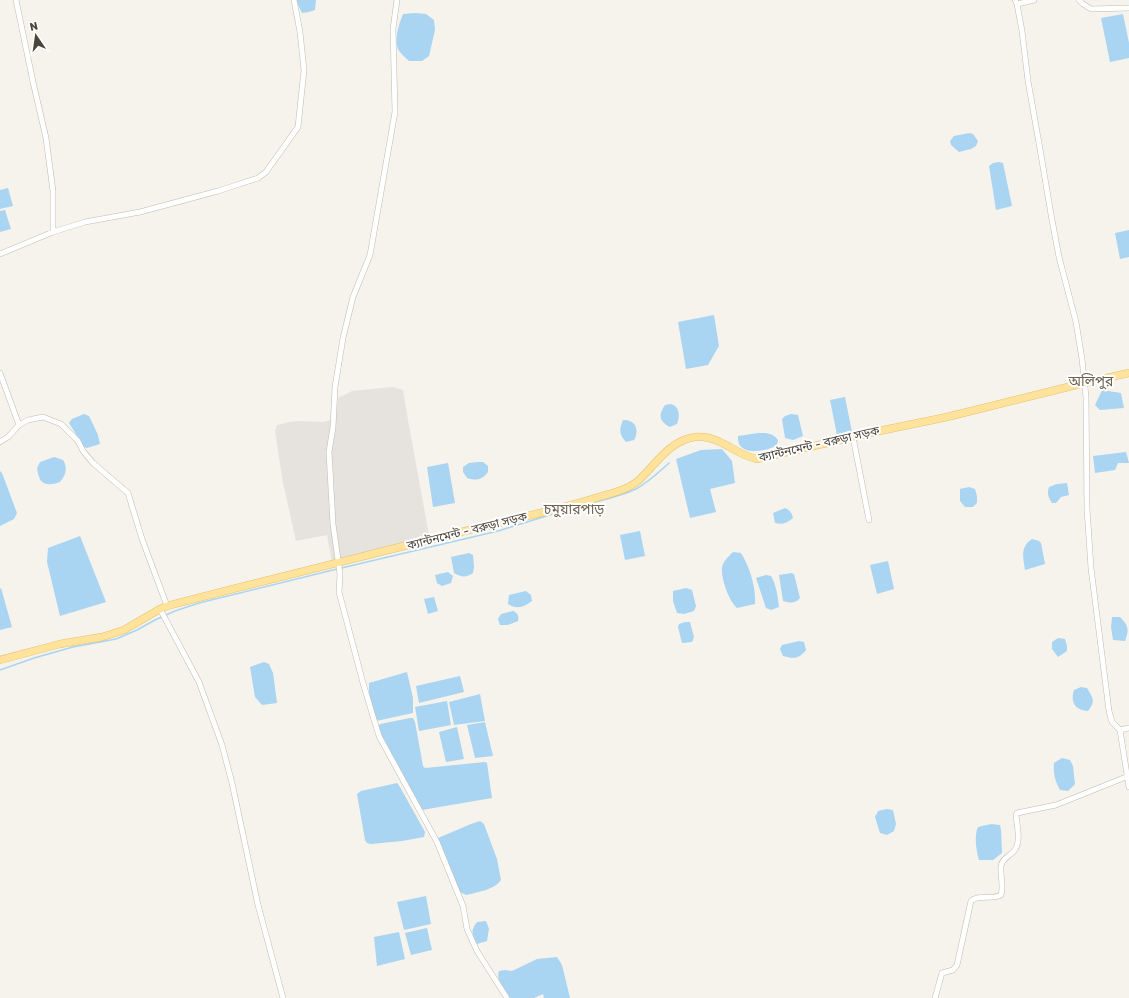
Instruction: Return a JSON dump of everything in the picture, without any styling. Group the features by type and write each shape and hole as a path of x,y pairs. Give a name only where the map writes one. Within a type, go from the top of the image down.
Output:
{"main road":[{"name":"ক্যান্টনমেন্ট - বরুড়া সড়ক","path":"0,660 52,646 102,637 124,630 163,607 534,515 627,488 638,480 657,459 675,444 696,437 714,439 749,458 756,460 947,417 1129,373"}],"street":[{"path":"16,0 32,82 46,138 53,191 53,232"},
{"path":"0,254 53,232 85,222 140,212 211,193 258,178 266,172 298,127 304,70 300,32 294,0"},
{"path":"397,0 393,29 395,112 370,255 353,297 343,338 335,387 333,427 329,452 333,524 340,574 339,592 363,683 379,736 437,842 463,906 467,929 477,951 507,998"},
{"path":"1034,0 1016,2 1022,30 1028,81 1052,220 1059,257 1076,322 1084,383 1087,509 1091,568 1108,711 1112,722 1120,730 1126,777 1129,787"},
{"path":"1079,0 1091,9 1129,8"},
{"path":"0,372 19,425"},
{"path":"0,442 8,438 19,425 28,420 44,416 61,424 78,441 83,451 93,463 128,493 166,620 199,682 222,745 232,783 258,905 284,998"},
{"path":"853,437 869,520"},
{"path":"1120,730 1129,728"},
{"path":"935,998 942,973 953,970 957,965 971,901 975,898 997,897 1001,895 1002,861 1014,852 1018,837 1017,813 1056,805 1126,777"}],"shaded area":[{"path":"392,387 403,390 429,535 370,553 332,562 327,535 296,541 283,483 275,431 277,425 289,422 323,422 336,419 338,398 352,391"}],"water":[{"path":"296,0 316,0 315,10 302,13"},
{"path":"403,14 426,14 434,20 435,30 429,56 422,61 409,61 398,49 397,36"},
{"path":"1123,14 1129,43 1129,58 1110,62 1101,18"},
{"path":"969,133 973,134 978,141 976,146 959,152 951,145 950,141 954,136"},
{"path":"993,163 1003,163 1012,206 996,210 989,166"},
{"path":"8,188 13,206 0,209 0,190"},
{"path":"5,210 11,229 0,232 0,211"},
{"path":"1129,230 1129,257 1120,259 1115,233"},
{"path":"714,315 719,346 708,365 686,369 678,322"},
{"path":"1108,383 1108,391 1121,393 1124,408 1100,410 1095,405 1105,384"},
{"path":"845,397 852,432 837,435 830,400"},
{"path":"671,404 678,410 679,418 677,424 670,427 662,420 661,412 665,405"},
{"path":"84,414 89,416 98,435 100,444 87,448 84,447 69,423 72,419"},
{"path":"791,414 798,415 803,436 793,440 785,438 782,419"},
{"path":"623,420 631,421 635,426 636,436 634,440 626,442 622,437 620,429"},
{"path":"767,433 774,436 778,440 777,445 766,450 753,451 747,450 739,443 738,436"},
{"path":"722,449 732,461 735,483 710,489 716,512 690,518 676,459 701,450"},
{"path":"1126,452 1129,463 1118,463 1115,470 1095,473 1093,456"},
{"path":"54,457 63,460 66,469 65,474 60,482 47,484 39,478 37,468 40,462"},
{"path":"483,462 488,466 488,472 484,477 479,479 467,478 463,472 463,467 469,463"},
{"path":"448,463 455,503 433,507 427,467"},
{"path":"0,471 17,513 14,519 0,526"},
{"path":"1067,483 1069,495 1061,497 1056,503 1052,503 1048,495 1049,487"},
{"path":"969,487 975,489 977,503 973,507 965,507 960,501 960,489"},
{"path":"785,508 790,512 793,518 785,523 775,523 773,513"},
{"path":"640,531 645,556 625,560 620,535"},
{"path":"80,536 106,602 60,616 47,562 48,548"},
{"path":"1032,539 1041,543 1045,564 1025,570 1023,553 1026,545"},
{"path":"733,552 741,553 747,565 752,578 755,604 737,608 728,595 724,584 722,568 725,561"},
{"path":"469,553 473,555 473,573 468,576 464,576 454,573 451,557"},
{"path":"888,561 894,589 877,594 870,565"},
{"path":"448,572 453,576 451,583 442,586 437,583 435,575"},
{"path":"794,574 800,598 790,603 783,601 779,575"},
{"path":"766,575 771,576 773,579 778,599 779,607 771,610 766,608 756,578"},
{"path":"1,588 12,627 0,630 0,589"},
{"path":"686,588 692,590 696,606 694,611 684,614 677,613 673,601 673,591"},
{"path":"526,591 531,595 532,601 520,607 514,607 508,604 509,595"},
{"path":"434,597 438,611 428,614 424,599"},
{"path":"513,611 518,615 518,621 508,625 500,625 498,619 501,614"},
{"path":"1112,617 1120,617 1127,626 1128,631 1125,641 1113,640 1111,627"},
{"path":"690,622 694,637 692,642 682,643 678,627 679,624"},
{"path":"1058,638 1065,639 1067,651 1058,657 1052,649 1052,642"},
{"path":"799,641 804,642 806,650 799,657 790,658 783,656 780,649 782,645"},
{"path":"264,662 269,664 273,673 277,703 262,705 255,697 250,667"},
{"path":"407,672 413,698 413,713 376,721 369,693 369,683"},
{"path":"460,676 464,692 419,703 416,686"},
{"path":"1081,687 1087,688 1093,700 1088,711 1080,709 1073,702 1074,690"},
{"path":"480,694 485,721 454,725 449,702"},
{"path":"447,701 451,725 419,731 415,707"},
{"path":"413,718 415,722 423,766 425,768 485,762 487,763 492,798 422,810 402,778 378,727 380,724"},
{"path":"485,722 493,756 475,758 467,725"},
{"path":"457,727 464,759 446,762 439,732"},
{"path":"1062,758 1070,760 1073,766 1075,784 1068,791 1060,790 1054,774 1054,763"},
{"path":"397,783 425,832 424,837 402,841 371,844 367,843 365,840 357,794 361,791"},
{"path":"887,809 893,810 896,824 894,831 887,835 880,833 875,817 878,811"},
{"path":"480,821 484,824 497,859 501,880 494,886 481,892 466,895 458,891 438,842 438,838"},
{"path":"991,824 1000,825 1002,853 993,860 979,860 976,843 978,827"},
{"path":"426,896 431,924 404,930 397,902"},
{"path":"486,921 489,929 487,941 477,944 473,935 473,928 477,922"},
{"path":"427,928 432,950 411,955 405,933"},
{"path":"399,932 405,959 377,966 374,937"},
{"path":"557,957 562,965 570,998 544,998 543,994 534,998 511,998 501,985 498,978 499,971 512,971 537,959"}],"waterway":[{"path":"587,504 618,496 636,489 650,480 669,463"},
{"path":"0,670 34,658 73,647 116,639 175,611 199,603 498,531 572,508"}],"district":[{"name":"অলিপুর","path":"1091,381"},
{"name":"চমুয়ারপাড়","path":"574,509"}]}
